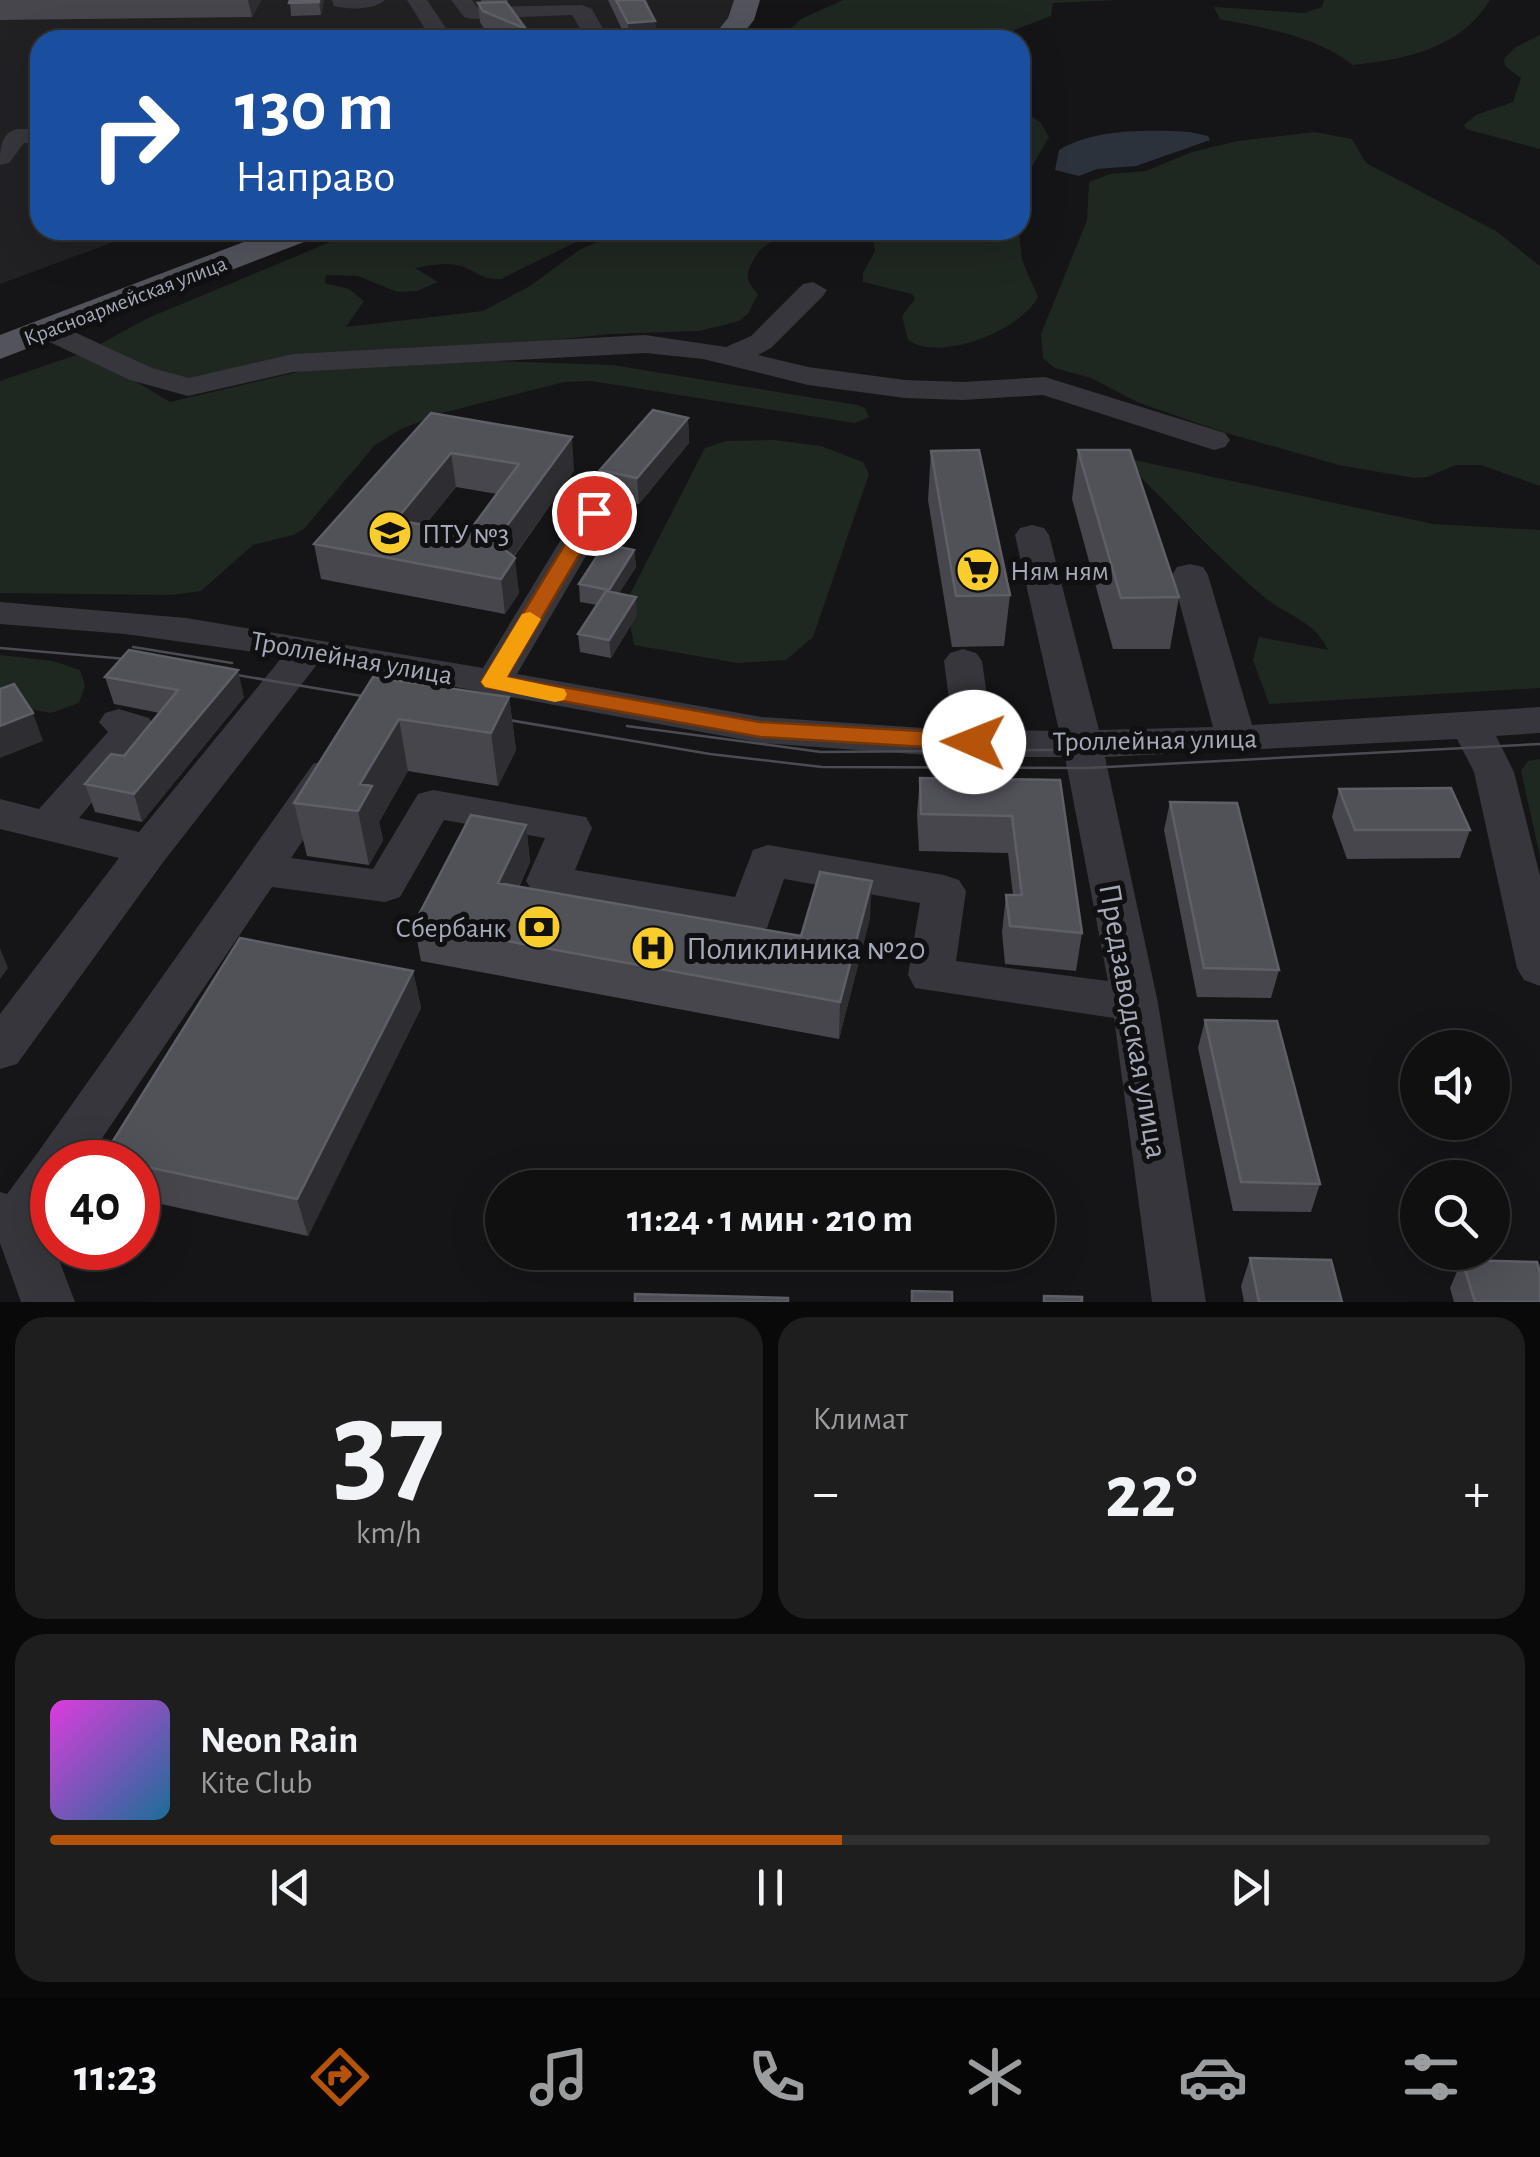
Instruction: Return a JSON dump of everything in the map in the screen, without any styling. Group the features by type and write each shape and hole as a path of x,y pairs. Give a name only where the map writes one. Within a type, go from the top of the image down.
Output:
{"main road":[{"path":"732,30 741,20 747,0"},
{"path":"747,30 762,0"},
{"name":"Красноармейская улица","path":"2,342 255,240"},
{"name":"Красноармейская улица","path":"2,342 46,330 279,240"}],"street":[{"path":"341,2 376,0"},
{"path":"417,0 436,30"},
{"path":"461,0 471,13 574,9 585,13 593,30"},
{"path":"0,158 17,136 30,136"},
{"path":"0,158 30,157"},
{"path":"730,356 761,342 813,290"},
{"path":"46,330 141,374 188,386 293,363 596,345 670,346 808,376 905,389 1046,386 1214,440"},
{"path":"493,682 594,513"},
{"name":"Предзаводская улица","path":"1032,535 1081,741 1134,1002 1179,1302"},
{"path":"1190,575 1236,738"},
{"name":"Троллейная улица","path":"0,613 88,617 199,630 309,649 390,682 493,682 760,730 974,742 1081,741 1236,738 1540,720"},
{"path":"5,1036 309,649"},
{"path":"963,662 974,742"},
{"path":"48,826 134,726 119,722"},
{"path":"1470,725 1494,772 1540,968"},
{"path":"73,1140 347,746"},
{"path":"262,870 384,886 433,804 571,828 548,881 751,916 768,861 944,891 931,975 1134,1002"},
{"path":"0,814 149,850"},
{"path":"30,1195 9,1217 48,1302"}],"shaded area":[{"path":"0,0 734,0 719,30 30,30 30,240 119,240 0,284"},
{"path":"843,0 1120,0 1053,3 1051,16 1014,30 789,30 801,19"},
{"path":"1324,0 1490,0 1478,17 1447,41 1412,55 1353,65 1306,40 1220,19 1214,7 1304,13 1322,7"},
{"path":"1540,35 1540,149 1466,129 1464,125 1476,115 1513,102 1521,78 1505,66 1504,59 1516,47"},
{"path":"1030,116 1040,122 1049,137 1030,170"},
{"path":"1140,131 1190,132 1210,140 1136,166 1097,169 1079,176 1055,170 1059,150 1090,138"},
{"path":"1314,132 1352,139 1366,163 1496,231 1540,266 1540,486 1481,465 1456,465 1414,478 1339,465 1223,432 1137,402 1091,378 1055,368 1043,358 1041,334 1087,220 1089,182 1110,174 1146,171 1192,152 1238,141"},
{"path":"335,240 580,240 501,279 485,277 458,265 415,268 438,282 417,291 397,292 358,276 326,275 325,283 349,289 364,301 346,327 483,311 602,240 774,240 763,247 749,269 748,277 758,294 748,314 739,321 699,331 610,334 197,379 170,377 100,344 148,318"},
{"path":"873,240 1020,240 1022,260 1038,297 1015,321 998,331 959,345 922,346 908,340 902,316 915,299 912,294 863,282 863,273 875,251"},
{"path":"76,355 96,358 170,402 302,371 494,361 613,365 857,405 865,408 869,417 855,423 591,381 564,382 442,413 401,429 375,445 304,529 253,545 201,591 171,595 0,593 0,381"},
{"path":"773,440 821,446 863,462 869,474 813,637 786,660 737,663 634,645 626,602 705,448 726,441"},
{"path":"1120,457 1433,524 1540,530 1540,688 1269,704 1253,660 1259,637 1328,650 1322,640 1308,625 1245,581"},
{"path":"0,655 53,661 80,670 85,686 79,703 51,713 0,704"},
{"path":"1540,759 1540,856 1521,771 1528,761"}],"building":[{"path":"319,0 319,2 289,3"},
{"path":"616,0 644,0 655,21 628,23"},
{"path":"506,2 526,29 483,11 478,3"},
{"path":"653,410 688,418 637,478 600,470"},
{"path":"431,413 572,437 495,542 515,558 501,579 314,544","holes":["451,453 519,464 468,533 396,520"]},
{"path":"979,450 1010,595 956,596 931,451"},
{"path":"1078,450 1130,450 1179,597 1121,598"},
{"path":"605,544 634,550 609,590 579,584"},
{"path":"606,591 636,597 609,640 578,634"},
{"path":"129,650 238,670 134,794 85,784 111,754 124,756 178,690 105,677"},
{"path":"373,677 509,697 491,733 399,719 360,784 372,786 358,811 294,803"},
{"path":"14,684 33,713 0,726 0,689"},
{"path":"920,778 1060,780 1082,933 1010,926 1006,895 1022,895 1012,816 921,814"},
{"path":"1451,788 1470,830 1355,830 1339,789"},
{"path":"1170,802 1237,803 1279,970 1204,968"},
{"path":"471,815 526,825 498,883 801,936 820,872 872,881 840,1002 414,924"},
{"path":"240,938 413,971 297,1199 160,1170 160,1140 114,1140"},
{"path":"1205,1020 1277,1021 1320,1184 1241,1182"},
{"path":"1250,1258 1331,1260 1342,1302 1259,1302"},
{"path":"1510,1261 1537,1262 1540,1302 1475,1302 1465,1270 1510,1270"},
{"path":"912,1291 952,1292 952,1302 912,1302"},
{"path":"635,1294 788,1298 788,1302 635,1302"},
{"path":"1044,1296 1082,1297 1082,1302 1044,1302"}],"tram line":[{"path":"133,647 232,663"},
{"path":"0,648 149,661"},
{"path":"213,671 386,700"},
{"path":"485,716 710,754 822,767 1088,768 1540,744"},
{"path":"627,726 821,752 1165,749"}],"slow traffic":[{"path":"530,619 493,682 555,694"}],"place":[{"name":"ПТУ №3","path":"390,533"},
{"name":"Ням ням","path":"978,570"},
{"name":"Сбербанк","path":"539,927"},
{"name":"Поликлиника №20","path":"653,948"}],"route":[{"path":"594,513 493,682 760,730 974,742"}]}
